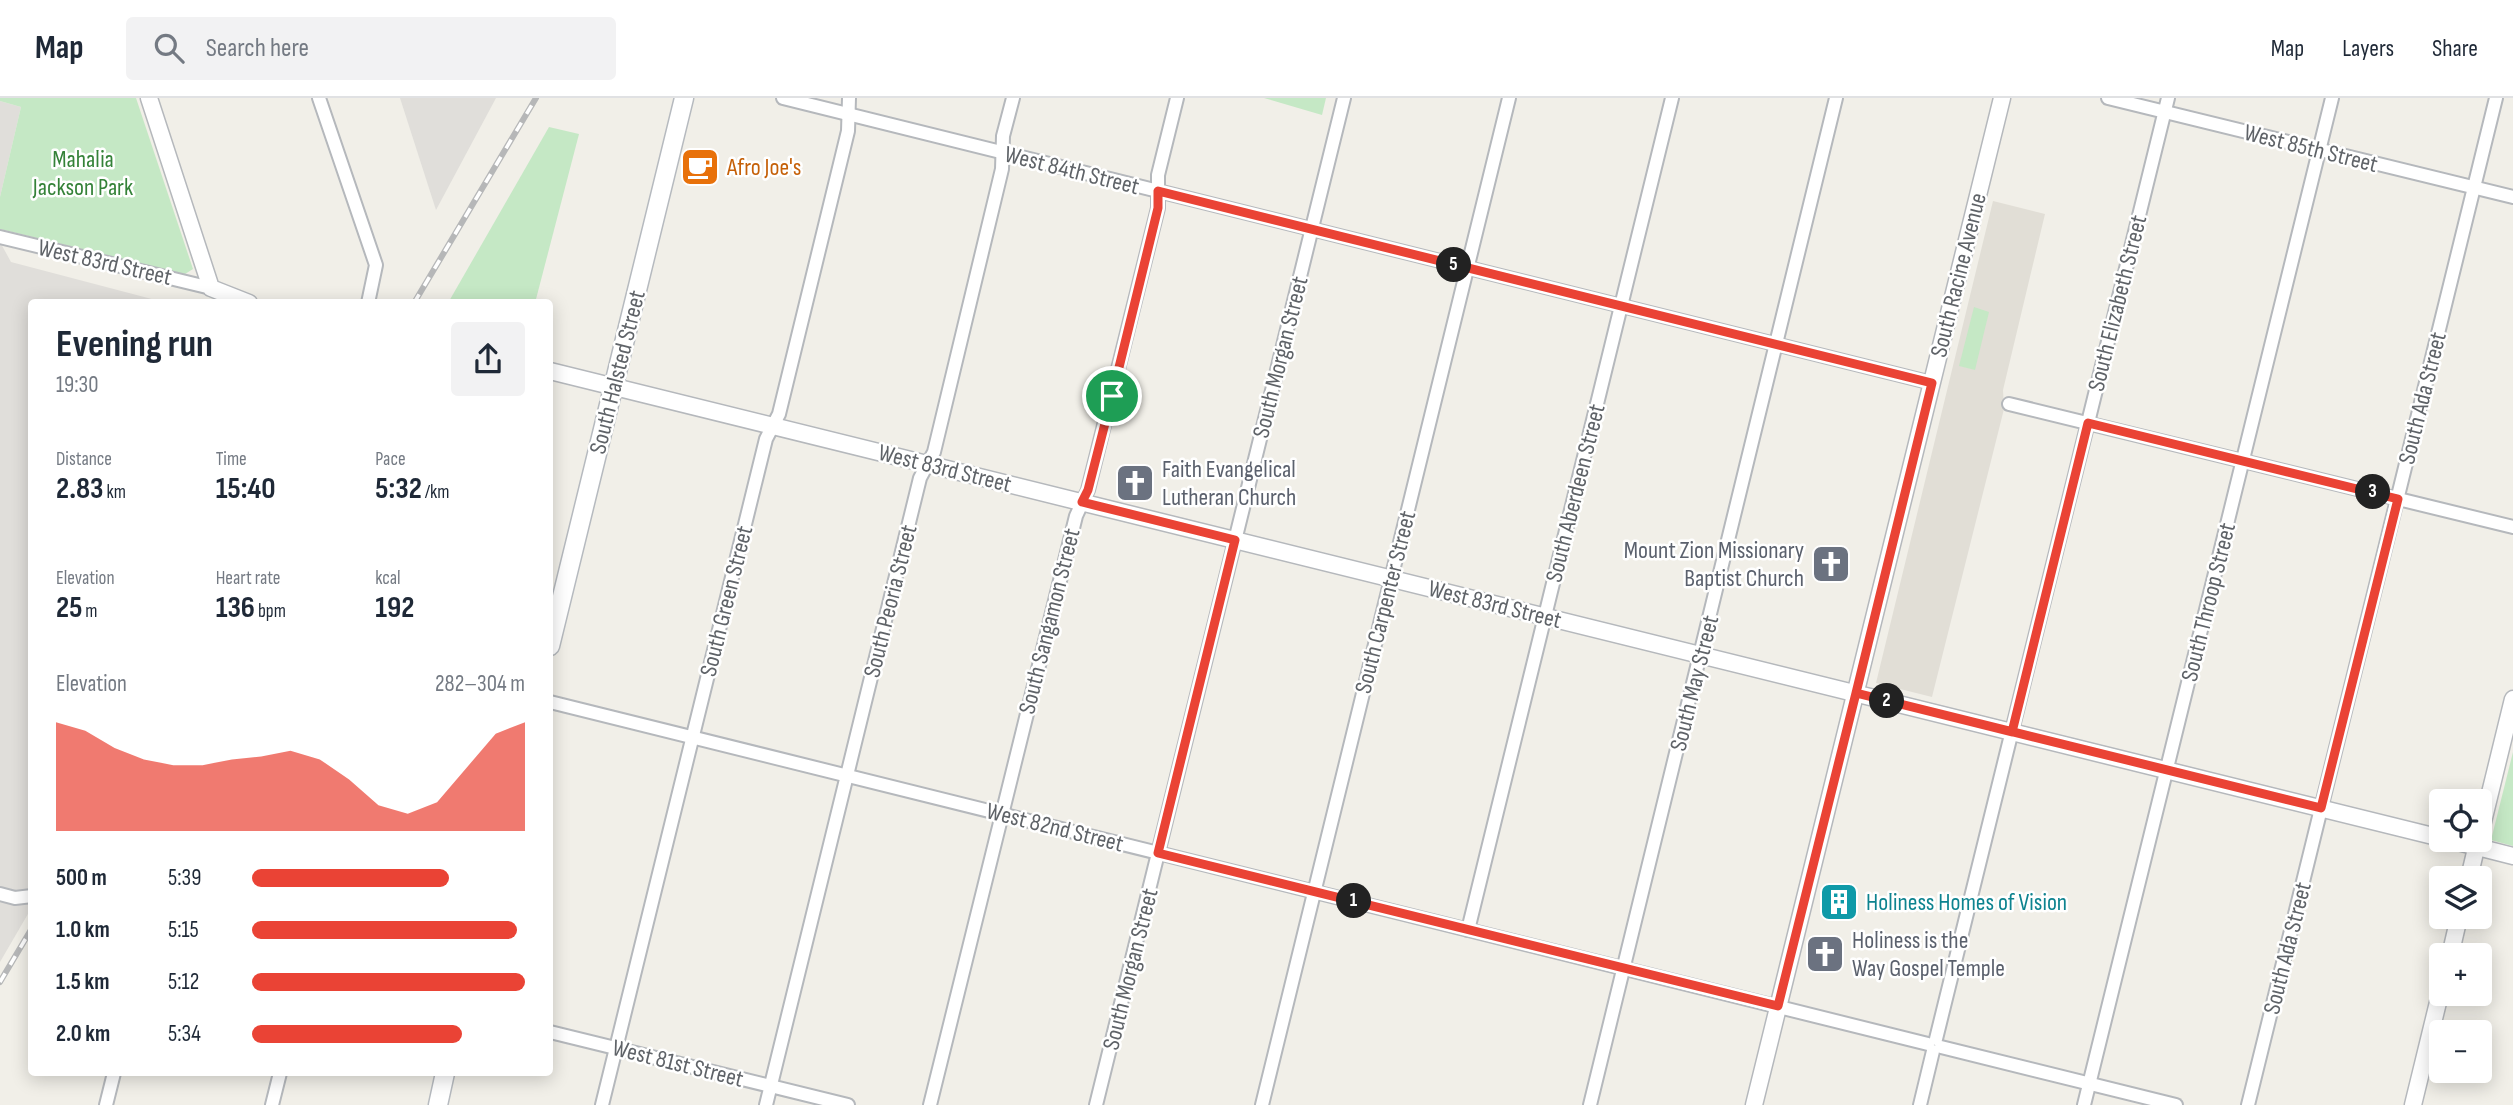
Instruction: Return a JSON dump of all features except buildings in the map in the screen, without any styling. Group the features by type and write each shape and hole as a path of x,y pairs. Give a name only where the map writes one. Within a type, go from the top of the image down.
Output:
{"main road":[{"name":"South Halsted Street","path":"553,634 684,98"},
{"path":"438,1105 444,1076"}],"street":[{"path":"149,98 211,288"},
{"path":"319,98 376,265 369,299"},
{"name":"West 84th Street","path":"783,98 1932,383"},
{"name":"South Green Street","path":"602,1105 766,439 779,414 848,131 849,98"},
{"name":"South Peoria Street","path":"766,1105 920,478 934,452 1002,169 1013,98"},
{"name":"South Sangamon Street","path":"930,1105 1076,516 1088,490 1158,208 1158,175 1177,98"},
{"name":"South Morgan Street","path":"1096,1105 1344,98"},
{"name":"South Carpenter Street","path":"1262,1105 1509,98"},
{"name":"South Aberdeen Street","path":"1468,930 1672,98"},
{"name":"South May Street","path":"1590,1105 1778,345 1836,98"},
{"name":"South Racine Avenue","path":"1754,1105 2002,98"},
{"name":"West 85th Street","path":"2108,98 2513,197"},
{"name":"South Elizabeth Street","path":"1920,1105 2168,98"},
{"name":"South Throop Street","path":"2084,1105 2332,98"},
{"name":"South Ada Street","path":"2248,1105 2496,98"},
{"name":"West 83rd Street","path":"0,237 211,288 239,299"},
{"name":"West 83rd Street","path":"553,372 2429,835"},
{"path":"2009,404 2513,527"},
{"path":"2491,789 2513,699"},
{"name":"West 82nd Street","path":"553,703 2176,1105"},
{"path":"2492,846 2513,856"},
{"path":"0,894 28,901"},
{"path":"2413,1105 2437,1006"},
{"name":"West 81st Street","path":"553,1033 848,1105"},
{"path":"106,1105 113,1076"},
{"path":"272,1105 279,1076"}],"shaded area":[{"path":"400,98 496,98 436,210"},
{"path":"0,101 21,107 0,197"},
{"path":"1993,201 2045,214 2003,390 2004,409 1932,697 1876,683"},
{"path":"0,242 11,262 152,299 28,299 28,914 0,962"}],"green space":[{"name":"Mahalia Jackson Park","path":"0,98 136,98 193,269 185,274 0,229 0,197 21,107 0,101"},
{"path":"1264,98 1326,98 1322,115"},
{"path":"549,127 579,134 536,299 450,299"},
{"path":"1974,307 1989,312 1975,370 1959,366"},
{"path":"2513,752 2513,846 2492,840"}],"railway":[{"path":"416,299 536,98"},
{"path":"0,982 28,935"}],"place":[{"name":"Afro Joe's","path":"700,167"},
{"name":"Faith Evangelical Lutheran Church","path":"1135,483"},
{"name":"Mount Zion Missionary Baptist Church","path":"1831,564"},
{"name":"Holiness Homes of Vision","path":"1839,902"},
{"name":"Holiness is the Way Gospel Temple","path":"1825,954"}],"route":[{"path":"1112,396 1088,490 1082,502 1235,540 1158,853 1778,1006 1856,693 1933,712 2321,808 2398,499 2088,423 2012,732 1856,693 1932,383 1158,191 1158,208 1112,396"}]}
